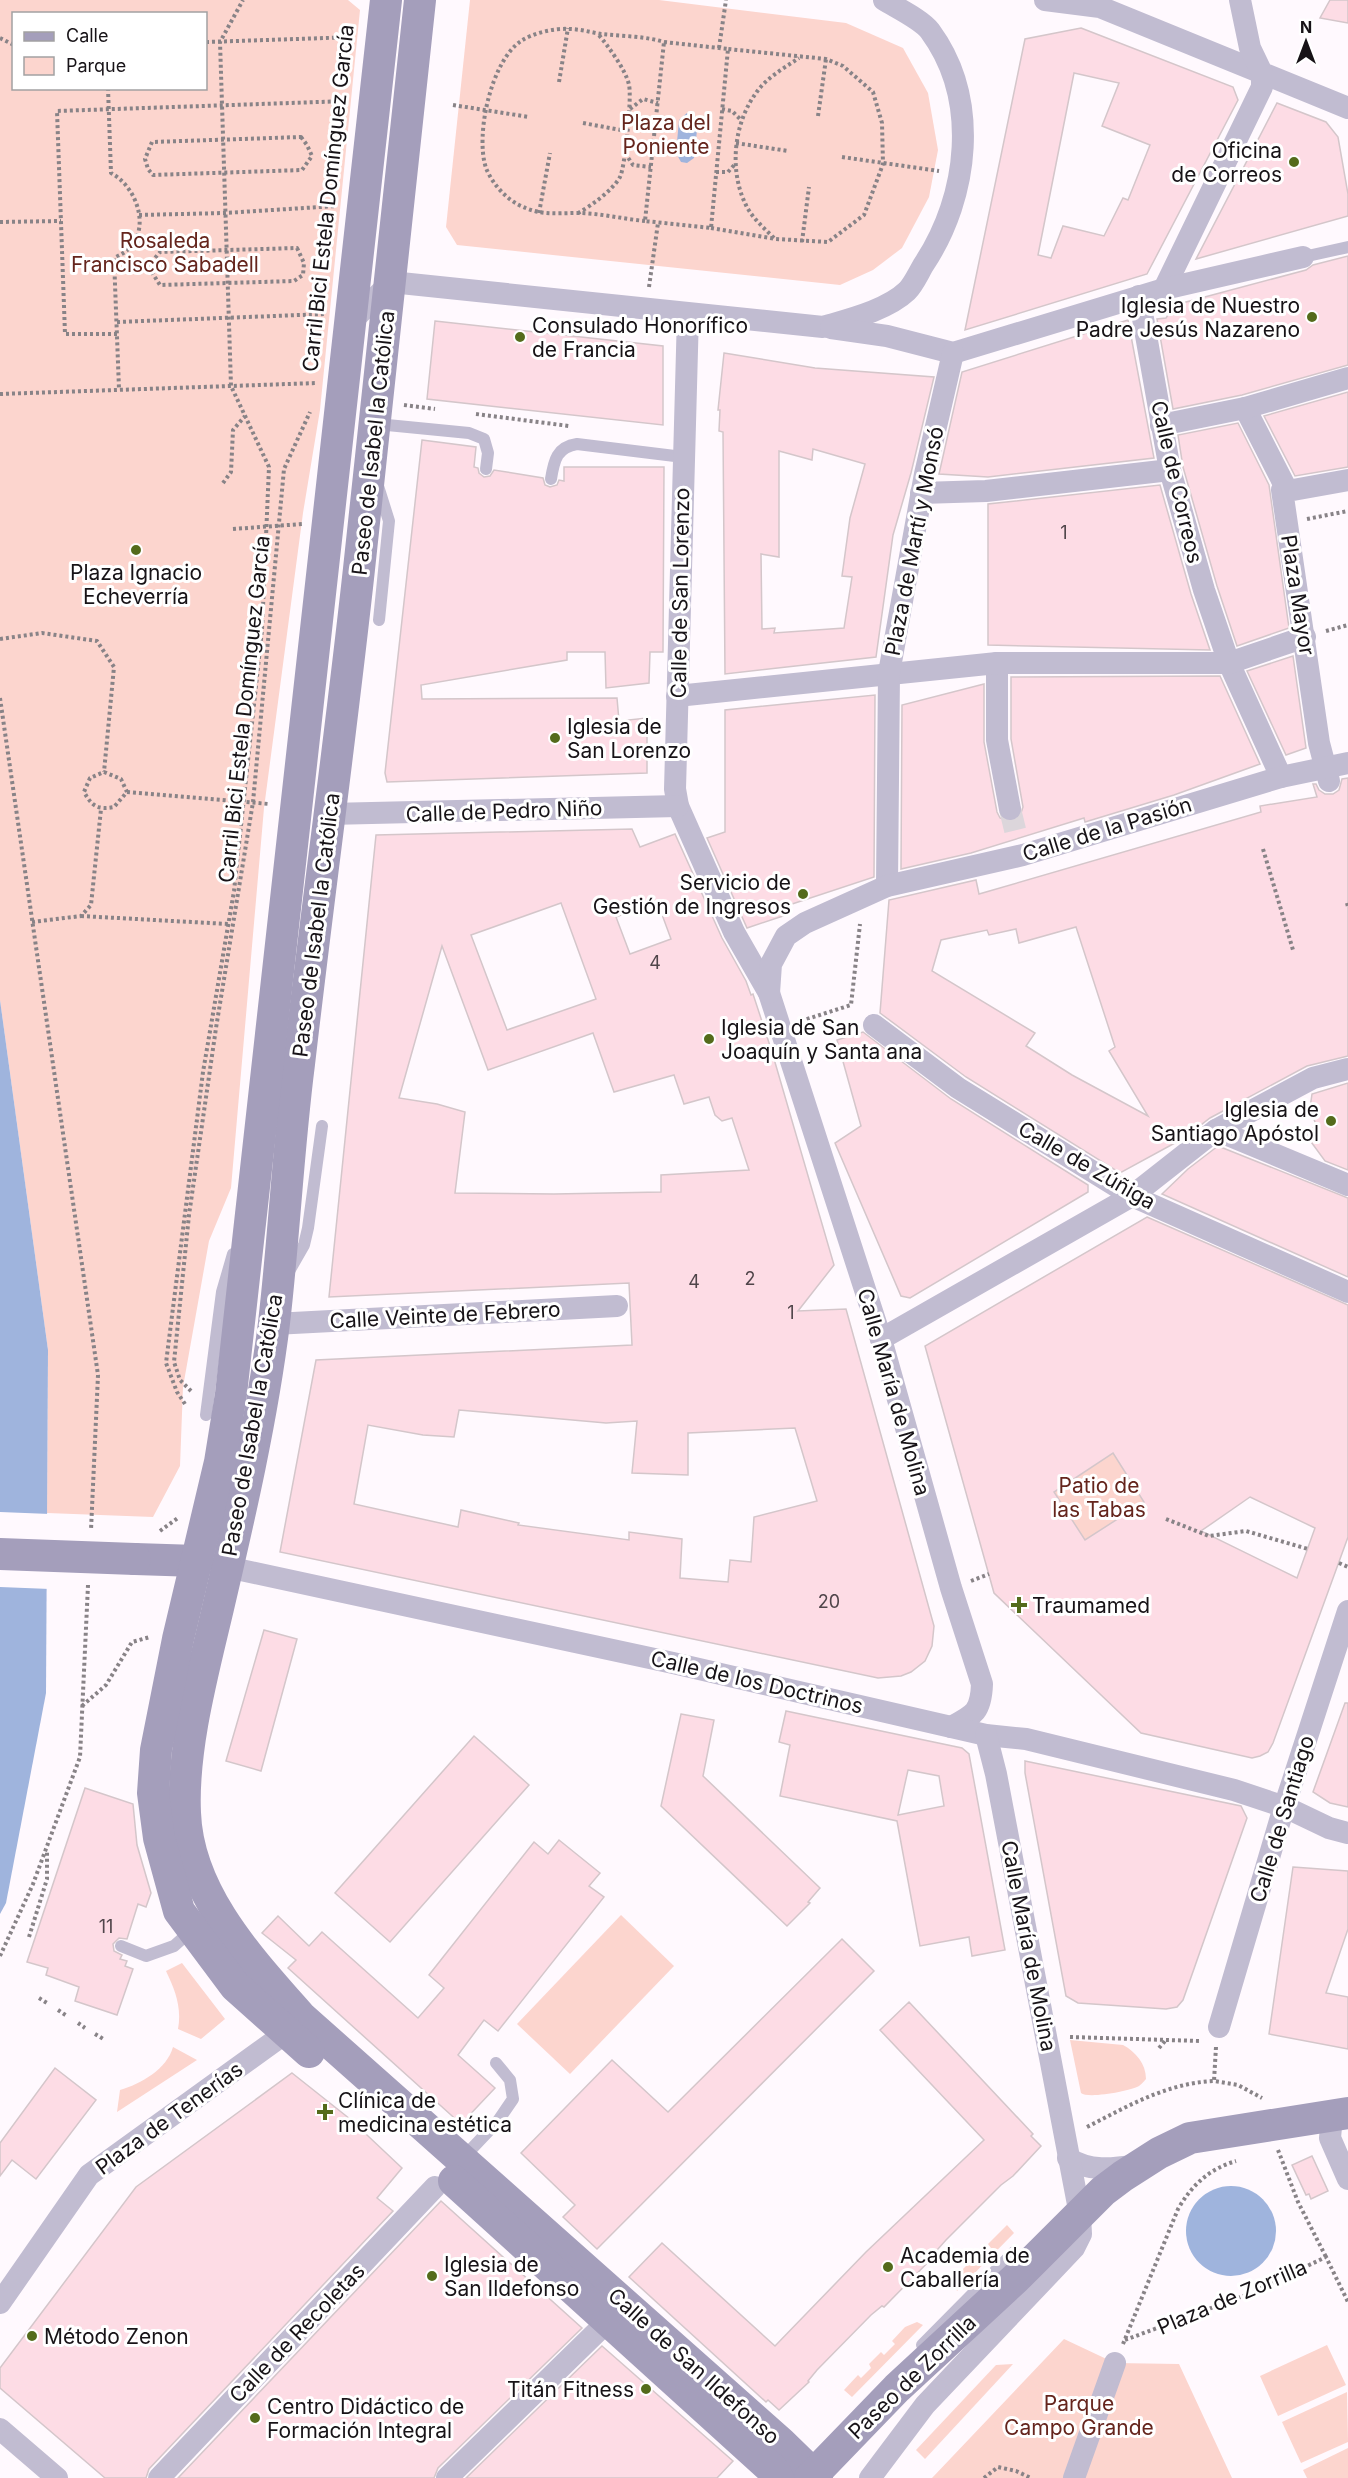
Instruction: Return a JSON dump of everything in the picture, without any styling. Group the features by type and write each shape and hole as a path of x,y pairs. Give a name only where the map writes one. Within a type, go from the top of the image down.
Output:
{"main road":[{"name":"Paseo de Isabel la Católica","path":"197,1561 220,1462 253,1206 261,1117 386,0"},
{"path":"420,0 422,46"},
{"path":"422,46 434,0"},
{"name":"Paseo de Isabel la Católica","path":"227,1566 250,1462 274,1324 298,1067 370,472 398,218 406,208 413,190 422,46"},
{"path":"0,1554 197,1561"},
{"name":"Calle de San Ildefonso","path":"197,1561 156,1750 153,1793 159,1838 173,1896 179,1911 235,1986 448,2174 607,2322 774,2471 778,2478"},
{"name":"Calle de San Ildefonso","path":"227,1566 188,1752 185,1801 186,1829 198,1869 218,1913 239,1944 301,2017 448,2174 814,2477"},
{"path":"1080,2215 1103,2191 1140,2165 1190,2138 1330,2116"},
{"name":"Paseo de Zorrilla","path":"814,2477 897,2388 1016,2278 1080,2215"}],"street":[{"path":"824,327 870,313 907,291 933,251 952,211 961,175 963,126 957,86 942,51 928,28 884,0"},
{"path":"1045,0 1100,8 1348,108"},
{"path":"1164,289 1262,87 1262,73 1250,48 1240,0"},
{"path":"391,282 824,327 887,336 953,352 1164,289 1303,257"},
{"name":"Paseo de Isabel la Católica","path":"350,324 391,282"},
{"name":"Calle de Correos","path":"1139,296 1170,470 1204,590 1229,663 1281,777"},
{"name":"Calle de San Lorenzo","path":"688,314 675,789 678,806 734,932 769,993"},
{"name":"Plaza de Martí y Monsó","path":"953,352 921,493 889,673 990,663 1229,663 1305,637"},
{"path":"1161,424 1245,408 1348,378"},
{"path":"1245,408 1287,490 1348,480"},
{"path":"921,493 986,491 1170,470"},
{"name":"Plaza Mayor","path":"1287,490 1282,490 1319,743 1325,767"},
{"path":"990,663 1002,777 1010,809"},
{"path":"677,696 889,673 887,886"},
{"path":"1348,763 1325,767 1328,781 1348,778"},
{"name":"Calle de la Pasión","path":"769,993 771,964 786,936 805,923 887,886 1020,847 1325,767"},
{"name":"Calle de Pedro Niño","path":"329,814 678,806"},
{"name":"Calle María de Molina","path":"769,993 880,1339 951,1588 982,1684 982,1700 977,1712 951,1727"},
{"name":"Calle de Zúñiga","path":"874,1025 958,1088 1132,1196 1348,1292"},
{"path":"880,1339 1132,1196 1216,1130 1313,1078 1348,1069"},
{"path":"1216,1130 1348,1185"},
{"name":"Calle Veinte de Febrero","path":"274,1324 616,1306"},
{"name":"Calle de los Doctrinos","path":"197,1561 673,1663 986,1735 1048,1744 1234,1790 1285,1808 1329,1828 1348,1833"},
{"name":"Calle de Santiago","path":"1218,2034 1285,1808 1348,1611"},
{"name":"Calle María de Molina","path":"986,1735 996,1774 1080,2215"},
{"name":"Calle de San Ildefonso","path":"272,1983 287,2032"},
{"name":"Plaza de Tenerías","path":"0,2303 89,2175 287,2032"},
{"path":"1330,2116 1330,2138 1348,2179"},
{"path":"1068,2158 1087,2167 1118,2168 1140,2165"},
{"name":"Calle de Recoletas","path":"159,2478 448,2174"},
{"name":"Paseo de Zorrilla","path":"870,2478 925,2405 1074,2248 1081,2234 1080,2215"},
{"path":"447,2478 607,2322"},
{"path":"1074,2478 1115,2363"},
{"path":"0,2429 57,2478"}],"lane":[{"path":"1303,257 1348,247"},
{"path":"376,413 469,433 484,439 488,453 486,469"},
{"path":"551,479 553,462 560,451 568,445 577,444 683,457"},
{"path":"370,472 380,490 389,521 379,620"},
{"path":"277,1285 290,1270 304,1245 322,1126"},
{"path":"206,1415 222,1292 243,1224 253,1206"},
{"path":"121,1946 146,1956 174,1946 192,1930"},
{"path":"448,2174 498,2121 513,2099 510,2080 496,2063"},
{"path":"897,2388 912,2355 1014,2252"}],"path":[{"path":"185,1404 177,1392 166,1363 203,1072 228,924 244,801 262,630 267,525 269,467 231,386 220,42 243,0"},
{"path":"719,48 726,0"},
{"path":"559,82 568,28"},
{"path":"568,28 719,48 826,59 843,66 873,92 882,123 883,164 864,215 828,242 776,239 711,228 577,213 559,215 539,213 517,204 500,191 486,168 482,143 485,109 494,82 507,55 521,41 542,33 568,28"},
{"path":"577,213 593,205 620,177 629,109 629,85 609,47 597,33"},
{"path":"207,42 360,37"},
{"path":"645,221 664,42"},
{"path":"711,228 728,49"},
{"path":"776,239 757,222 745,204 737,182 736,143 741,120 756,92 775,74 800,58"},
{"path":"818,116 826,59"},
{"path":"108,90 111,173 121,178 129,189 139,215 135,242 127,251 114,258 119,389"},
{"path":"629,109 643,99 658,102"},
{"path":"117,334 65,334 57,111 336,101"},
{"path":"453,105 529,117"},
{"path":"722,109 732,111 741,120"},
{"path":"583,123 626,131"},
{"path":"301,137 312,156 302,170 153,175 148,169 145,159 152,142 223,140 301,137"},
{"path":"736,143 788,151"},
{"path":"539,213 550,153"},
{"path":"624,153 633,165 651,167"},
{"path":"842,157 961,175"},
{"path":"716,172 728,172 737,163"},
{"path":"802,242 810,188"},
{"path":"139,215 326,207"},
{"path":"0,222 61,221"},
{"path":"646,310 658,223"},
{"path":"297,248 304,263 303,275 294,281 160,285 151,271 155,258 160,252 226,250 297,248"},
{"path":"117,322 314,313"},
{"path":"0,394 303,383"},
{"name":"Carril Bici Estela Domínguez García","path":"197,1396 180,1380 174,1362 183,1273 216,1028 243,876 253,802 284,470 314,405"},
{"path":"376,413 437,409"},
{"path":"472,414 578,427"},
{"path":"223,483 231,472 233,430 245,416"},
{"name":"Plaza Mayor","path":"1304,519 1348,511"},
{"path":"233,529 280,524 312,524"},
{"path":"0,639 42,633 97,641 114,667 104,772"},
{"path":"0,698 98,1375 90,1541"},
{"path":"104,772 121,779 127,792 114,807 101,809 91,805 84,792 90,778 104,772"},
{"path":"127,792 279,805"},
{"path":"81,916 91,905 101,809"},
{"path":"1263,849 1293,950"},
{"path":"784,1036 851,1005 863,897"},
{"path":"32,922 81,916 228,924"},
{"path":"175,1521 182,1513"},
{"path":"1166,1519 1209,1536 1246,1531 1308,1549"},
{"path":"1339,1563 1348,1567"},
{"path":"0,1956 33,1884 80,1757 89,1576"},
{"path":"82,1706 106,1685 132,1642 159,1635"},
{"path":"29,1937 47,1879 47,1847"},
{"path":"39,1998 47,2003"},
{"path":"58,2010 67,2016"},
{"path":"78,2023 86,2028"},
{"path":"95,2034 105,2040"},
{"path":"1066,2037 1166,2040 1218,2034 1214,2081"},
{"path":"1159,2048 1166,2040"},
{"path":"1083,2129 1159,2091 1180,2085 1214,2081 1238,2085 1263,2099"},
{"path":"1268,2155 1291,2152"},
{"path":"1279,2153 1302,2211 1326,2257"},
{"name":"Plaza de Zorrilla","path":"1115,2363 1178,2209 1187,2194 1203,2176 1222,2166 1246,2158"},
{"name":"Plaza de Zorrilla","path":"1125,2340 1246,2295 1326,2257 1348,2302"},
{"path":"984,2478 998,2467 1016,2470 1031,2478"}],"green space":[{"name":"Rosaleda Francisco Sabadell","path":"0,0 348,0 360,10 320,410 303,513 264,808 231,1188 209,1241 183,1387 180,1466 153,1517 47,1513 48,1350 0,1000"},
{"name":"Plaza del Poniente","path":"470,0 659,0 846,23 903,48 928,93 938,150 929,197 902,248 873,270 840,285 457,245 446,227"},
{"name":"Patio de las Tabas","path":"1113,1453 1144,1502 1085,1540 1054,1492"},
{"path":"621,1915 674,1966 570,2074 517,2024"},
{"path":"182,1963 225,2019 201,2039 178,2029 177,1999 166,1971"},
{"path":"1070,2040 1123,2045 1139,2059 1146,2079 1139,2086 1119,2092 1100,2095 1081,2093"},
{"path":"173,2047 197,2060 117,2112 120,2090 136,2084 159,2069"},
{"path":"1007,2225 1014,2233 957,2291 954,2282 957,2275 975,2257 979,2260 991,2248 988,2244"},
{"path":"917,2322 923,2325 852,2397 844,2390 858,2375 861,2378 871,2368 869,2364 881,2352 884,2355 895,2344 892,2341 905,2327"},
{"name":"Parque Campo Grande","path":"1064,2339 1115,2363 1179,2364 1232,2478 932,2478"},
{"path":"1327,2345 1346,2385 1278,2416 1260,2376"},
{"path":"1013,2364 925,2459 916,2450 996,2365"},
{"path":"1347,2392 1348,2442 1301,2463 1282,2422"},
{"path":"1348,2448 1348,2478 1307,2478 1303,2470"}],"water":[{"path":"687,113 695,116 698,121 694,158 687,163 681,162 676,153 679,120"},
{"path":"0,1000 48,1350 46,1693 6,1903 0,1914"},
{"path":"1222,2186 1240,2186 1256,2193 1269,2206 1276,2222 1276,2240 1269,2256 1256,2269 1240,2276 1222,2276 1206,2269 1193,2256 1186,2240 1186,2222 1193,2206 1206,2193"}],"pier":[{"path":"0,1512 50,1514 50,1589 0,1587"}],"building":[{"path":"1330,0 1348,0 1348,23 1320,18"},
{"path":"1081,28 1233,87 1238,100 1147,274 965,330 1025,39","holes":["1074,73 1119,83 1102,126 1150,145 1128,200 1123,198 1104,236 1063,226 1051,258 1038,255"]},
{"name":"Oficina de Correos","path":"1277,103 1326,122 1338,137 1348,194 1348,216 1196,259"},
{"path":"1348,256 1348,365 1242,395 1173,409 1157,319 1166,318 1175,305 1306,270 1313,265"},
{"path":"1128,320 1154,458 988,477 939,474 962,372"},
{"path":"435,321 663,346 663,425 427,399"},
{"path":"724,353 815,368 934,377 911,473 893,535 876,657 725,674 723,432 719,431 720,410 718,410","holes":["813,449 865,464 850,518 842,576 852,577 844,628 774,633 775,628 762,629 761,554 779,557 779,451 812,460"]},
{"path":"1348,392 1348,467 1295,476 1264,416"},
{"path":"1238,423 1269,485 1289,628 1237,646 1217,586 1183,467 1178,435"},
{"path":"422,440 476,447 474,467 478,468 479,473 484,477 490,476 494,470 543,478 545,485 550,487 557,485 559,480 564,481 564,467 664,467 663,652 650,652 649,683 606,688 605,652 567,652 567,660 421,685 422,699 617,698 619,721 647,718 647,773 387,782 385,773"},
{"path":"1160,485 1191,594 1210,650 988,645 988,504"},
{"path":"1293,656 1306,748 1286,755 1247,671"},
{"path":"1220,676 1260,764 1174,795 1085,822 1084,818 971,853 901,869 902,705 984,684 984,742 997,812 1000,818 1012,822 1019,819 1023,807 1011,739 1011,677"},
{"path":"875,695 874,877 780,908 783,916 747,928 707,838 725,832 725,710"},
{"path":"1348,778 1348,1056 1307,1066 1210,1118 1184,1138 1120,1173 966,1077 880,1013 889,900 976,880 979,894 1261,812 1260,806 1317,797 1313,784 1316,784 1325,794 1333,794 1339,790 1342,779","holes":["1076,927 1115,1047 1109,1051 1148,1116 1072,1075 1026,1046 1035,1033 932,971 941,940 987,930 989,935 1016,929 1019,943"]},
{"path":"632,829 640,847 675,834 722,938 746,981 751,995 753,994 834,1265 798,1311 846,1309 934,1626 932,1646 925,1661 911,1672 901,1676 878,1678 280,1552 316,1360 632,1345 629,1283 329,1297 376,835","holes":["657,901 671,939 630,954 616,917","561,903 596,999 507,1030 471,935","442,946 488,1070 593,1033 614,1092 674,1075 684,1104 709,1097 715,1115 722,1121 732,1118 749,1170 661,1175 661,1192 455,1193 465,1112 437,1104 399,1098","459,1410 606,1423 637,1421 632,1473 688,1475 688,1433 795,1428 817,1501 754,1517 751,1562 730,1560 728,1582 680,1578 682,1539 629,1532 629,1540 518,1525 519,1523 461,1510 458,1527 354,1504 368,1425 423,1435 454,1437"]},
{"path":"863,1032 951,1099 1088,1185 1088,1192 910,1298 901,1296 835,1143 861,1126 837,1040"},
{"name":"Iglesia de Santiago Apóstol","path":"1348,1083 1348,1170 1325,1161 1306,1135 1316,1125 1310,1108 1312,1094"},
{"path":"1218,1146 1348,1198 1348,1277 1162,1194 1188,1169"},
{"path":"1147,1217 1348,1305 1348,1537 1268,1752 1252,1758 1141,1733 994,1593 925,1346","holes":["1113,1453 1144,1502 1085,1540 1054,1492","1250,1497 1315,1528 1297,1578 1201,1531"]},
{"path":"264,1630 297,1639 261,1771 226,1761"},
{"path":"1345,1703 1348,1703 1348,1807 1330,1803 1313,1792"},
{"path":"786,1711 962,1748 969,1754 1005,1950 972,1956 969,1937 920,1946 897,1821 780,1796 790,1745 779,1742","holes":["908,1770 939,1776 944,1806 898,1815"]},
{"path":"681,1714 714,1720 703,1776 820,1888 808,1902 810,1903 787,1926 661,1806"},
{"path":"474,1736 529,1785 390,1942 335,1893"},
{"path":"1025,1761 1241,1806 1247,1818 1183,2000 1177,2007 1166,2009 1078,2003 1066,1996 1025,1773"},
{"path":"85,1788 133,1804 137,1845 151,1893 146,1907 138,1904 127,1939 119,1938 113,1944 114,1951 122,1955 120,1959 127,1961 125,1966 133,1969 117,2015 75,2001 79,1987 46,1975 48,1968 27,1962"},
{"path":"559,1840 600,1873 589,1886 604,1897 498,2031 484,2020 458,2055 495,2088 461,2124 288,1968 296,1960 262,1933 278,1916 309,1946 322,1932 418,2018 444,1988 429,1975 534,1842 548,1854"},
{"path":"1293,1867 1348,1871 1348,1929 1326,1993 1348,1997 1348,2049 1269,2034"},
{"path":"842,1939 874,1971 597,2249 563,2217 575,2205 521,2153 612,2060 668,2112"},
{"path":"909,2002 1033,2134 1031,2136 1041,2146 946,2240 937,2250 938,2252 884,2307 882,2306 871,2315 817,2370 809,2382 779,2410 768,2400 766,2402 629,2277 662,2243 775,2346 866,2252 984,2140 880,2030"},
{"path":"55,2068 96,2100 36,2179 12,2160 0,2176 0,2143"},
{"path":"292,2073 350,2119 402,2168 377,2198 393,2211 149,2469 146,2478 105,2478 0,2388 0,2368 136,2187"},
{"path":"1312,2156 1328,2191 1311,2199 1309,2194 1306,2195 1292,2165"},
{"path":"441,2201 582,2328 438,2468 434,2478 178,2478"},
{"path":"602,2346 733,2461 717,2478 466,2478"}],"tunnel":[{"path":"1010,809 1017,838"}],"place":[{"name":"Oficina de Correos","path":"1294,162"},
{"name":"Iglesia de Nuestro Padre Jesús Nazareno","path":"1312,317"},
{"name":"Consulado Honorífico de Francia","path":"520,337"},
{"name":"Plaza Ignacio Echeverría","path":"136,550"},
{"name":"Iglesia de San Lorenzo","path":"555,738"},
{"name":"Servicio de Gestión de Ingresos","path":"803,894"},
{"name":"Iglesia de San Joaquín y Santa ana","path":"709,1039"},
{"name":"Iglesia de Santiago Apóstol","path":"1331,1121"},
{"name":"Traumamed","path":"1019,1605"},
{"name":"Clínica de medicina estética","path":"325,2112"},
{"name":"Academia de Caballería","path":"888,2267"},
{"name":"Iglesia de San Ildefonso","path":"432,2276"},
{"name":"Método Zenon","path":"32,2336"},
{"name":"Titán Fitness","path":"646,2389"},
{"name":"Centro Didáctico de Formación Integral","path":"255,2418"}]}
